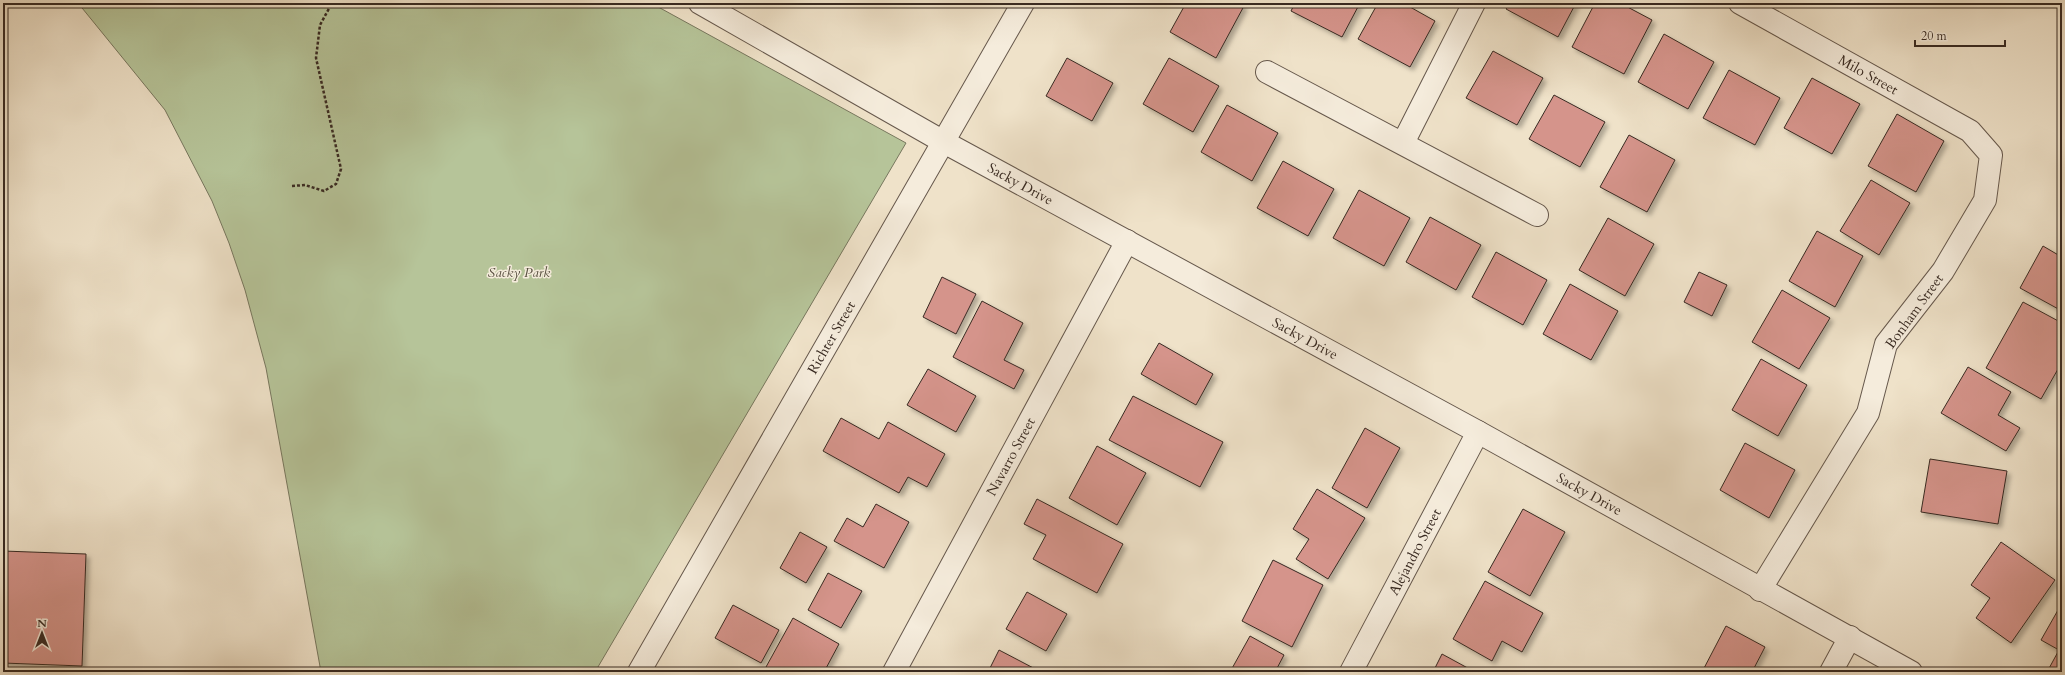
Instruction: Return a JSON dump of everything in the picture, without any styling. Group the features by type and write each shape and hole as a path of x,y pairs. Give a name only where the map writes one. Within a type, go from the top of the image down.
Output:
{"street":[{"name":"Sacky Drive","path":"700,3 942,141 1478,432 1760,590 1850,637 1911,672"},
{"name":"Richter Street","path":"639,672 942,141 1023,3"},
{"path":"1403,143 1474,3"},
{"name":"Milo Street","path":"1740,3 1970,131 1991,155"},
{"path":"1267,72 1537,215"},
{"name":"Bonham Street","path":"1760,590 1868,413 1886,344 1943,271 1985,200 1991,155"},
{"name":"Navarro Street","path":"894,672 1127,241"},
{"name":"Alejandro Street","path":"1351,672 1478,432"},
{"path":"1831,672 1850,637"}],"path":[{"path":"292,186 305,185 324,191 336,184 341,169 316,58 320,25 332,3"}],"green space":[{"name":"Sacky Park","path":"78,3 651,3 906,143 595,672 321,672 266,368 245,290 229,243 212,201 165,110"}],"building":[{"path":"1186,3 1239,3 1244,6 1216,58 1170,32"},
{"path":"1295,3 1360,3 1342,37 1291,11"},
{"path":"1378,3 1403,3 1435,21 1410,67 1358,39"},
{"path":"1510,3 1576,3 1558,37 1506,9"},
{"path":"1595,3 1620,3 1652,20 1624,74 1572,47"},
{"path":"1664,34 1714,62 1688,109 1638,82"},
{"path":"1493,51 1543,78 1517,125 1466,98"},
{"path":"1067,58 1113,83 1092,121 1046,96"},
{"path":"1169,58 1219,86 1193,132 1143,104"},
{"path":"1729,70 1780,98 1755,145 1703,118"},
{"path":"1812,78 1860,104 1832,154 1784,128"},
{"path":"1554,95 1605,122 1580,167 1529,139"},
{"path":"1227,105 1278,133 1252,181 1201,152"},
{"path":"1897,114 1944,141 1916,192 1868,166"},
{"path":"1629,135 1675,160 1647,212 1600,187"},
{"path":"1283,161 1334,189 1308,236 1257,208"},
{"path":"1871,180 1910,203 1879,255 1840,231"},
{"path":"1359,190 1410,218 1384,266 1333,238"},
{"path":"1430,217 1481,245 1456,290 1406,262"},
{"path":"1608,218 1654,244 1625,296 1579,270"},
{"path":"1817,231 1863,256 1835,307 1789,281"},
{"path":"2043,246 2060,256 2062,252 2062,311 2020,288"},
{"path":"1496,252 1547,280 1523,325 1472,297"},
{"path":"1699,272 1727,285 1712,316 1684,302"},
{"path":"942,277 976,294 956,334 923,317"},
{"path":"1570,284 1618,311 1591,360 1543,334"},
{"path":"1782,290 1830,318 1799,369 1752,342"},
{"path":"982,301 1023,323 1004,360 1024,370 1014,389 953,357"},
{"path":"2023,302 2062,323 2062,362 2041,399 1986,368"},
{"path":"1159,343 1213,374 1196,405 1141,374"},
{"path":"1761,359 1807,385 1778,436 1732,410"},
{"path":"1968,367 2011,392 1998,415 2020,428 2006,451 1941,413"},
{"path":"928,369 976,396 956,432 907,405"},
{"path":"1133,396 1223,442 1200,487 1109,440"},
{"path":"841,418 879,439 888,422 945,454 927,487 908,477 899,493 823,451"},
{"path":"1365,428 1400,448 1367,508 1332,488"},
{"path":"1745,443 1795,470 1769,518 1720,490"},
{"path":"1097,446 1146,473 1117,525 1069,498"},
{"path":"1930,459 2007,471 1998,524 1921,512"},
{"path":"1317,489 1365,518 1328,579 1296,559 1309,539 1293,529"},
{"path":"1037,499 1123,544 1097,593 1033,559 1046,535 1024,524"},
{"path":"876,504 909,522 884,568 834,541 847,518 863,527"},
{"path":"1523,509 1565,532 1530,596 1488,572"},
{"path":"800,532 827,547 806,583 780,568"},
{"path":"2001,542 2055,580 2011,643 1976,618 1990,598 1971,585"},
{"path":"3,551 86,554 82,666 3,663"},
{"path":"1273,560 1323,585 1292,647 1242,621"},
{"path":"828,573 862,591 841,628 808,610"},
{"path":"1485,581 1543,613 1522,652 1502,641 1492,661 1453,639"},
{"path":"1027,592 1067,614 1046,651 1006,629"},
{"path":"2062,603 2062,672 2047,672 2059,650 2041,640"},
{"path":"733,605 779,630 761,663 715,638"},
{"path":"793,618 839,644 824,672 775,672 766,667"},
{"path":"1726,626 1765,647 1752,672 1702,672"},
{"path":"1250,636 1284,655 1275,672 1230,672"},
{"path":"999,650 1041,672 988,672"},
{"path":"1442,654 1475,672 1433,672"}]}
